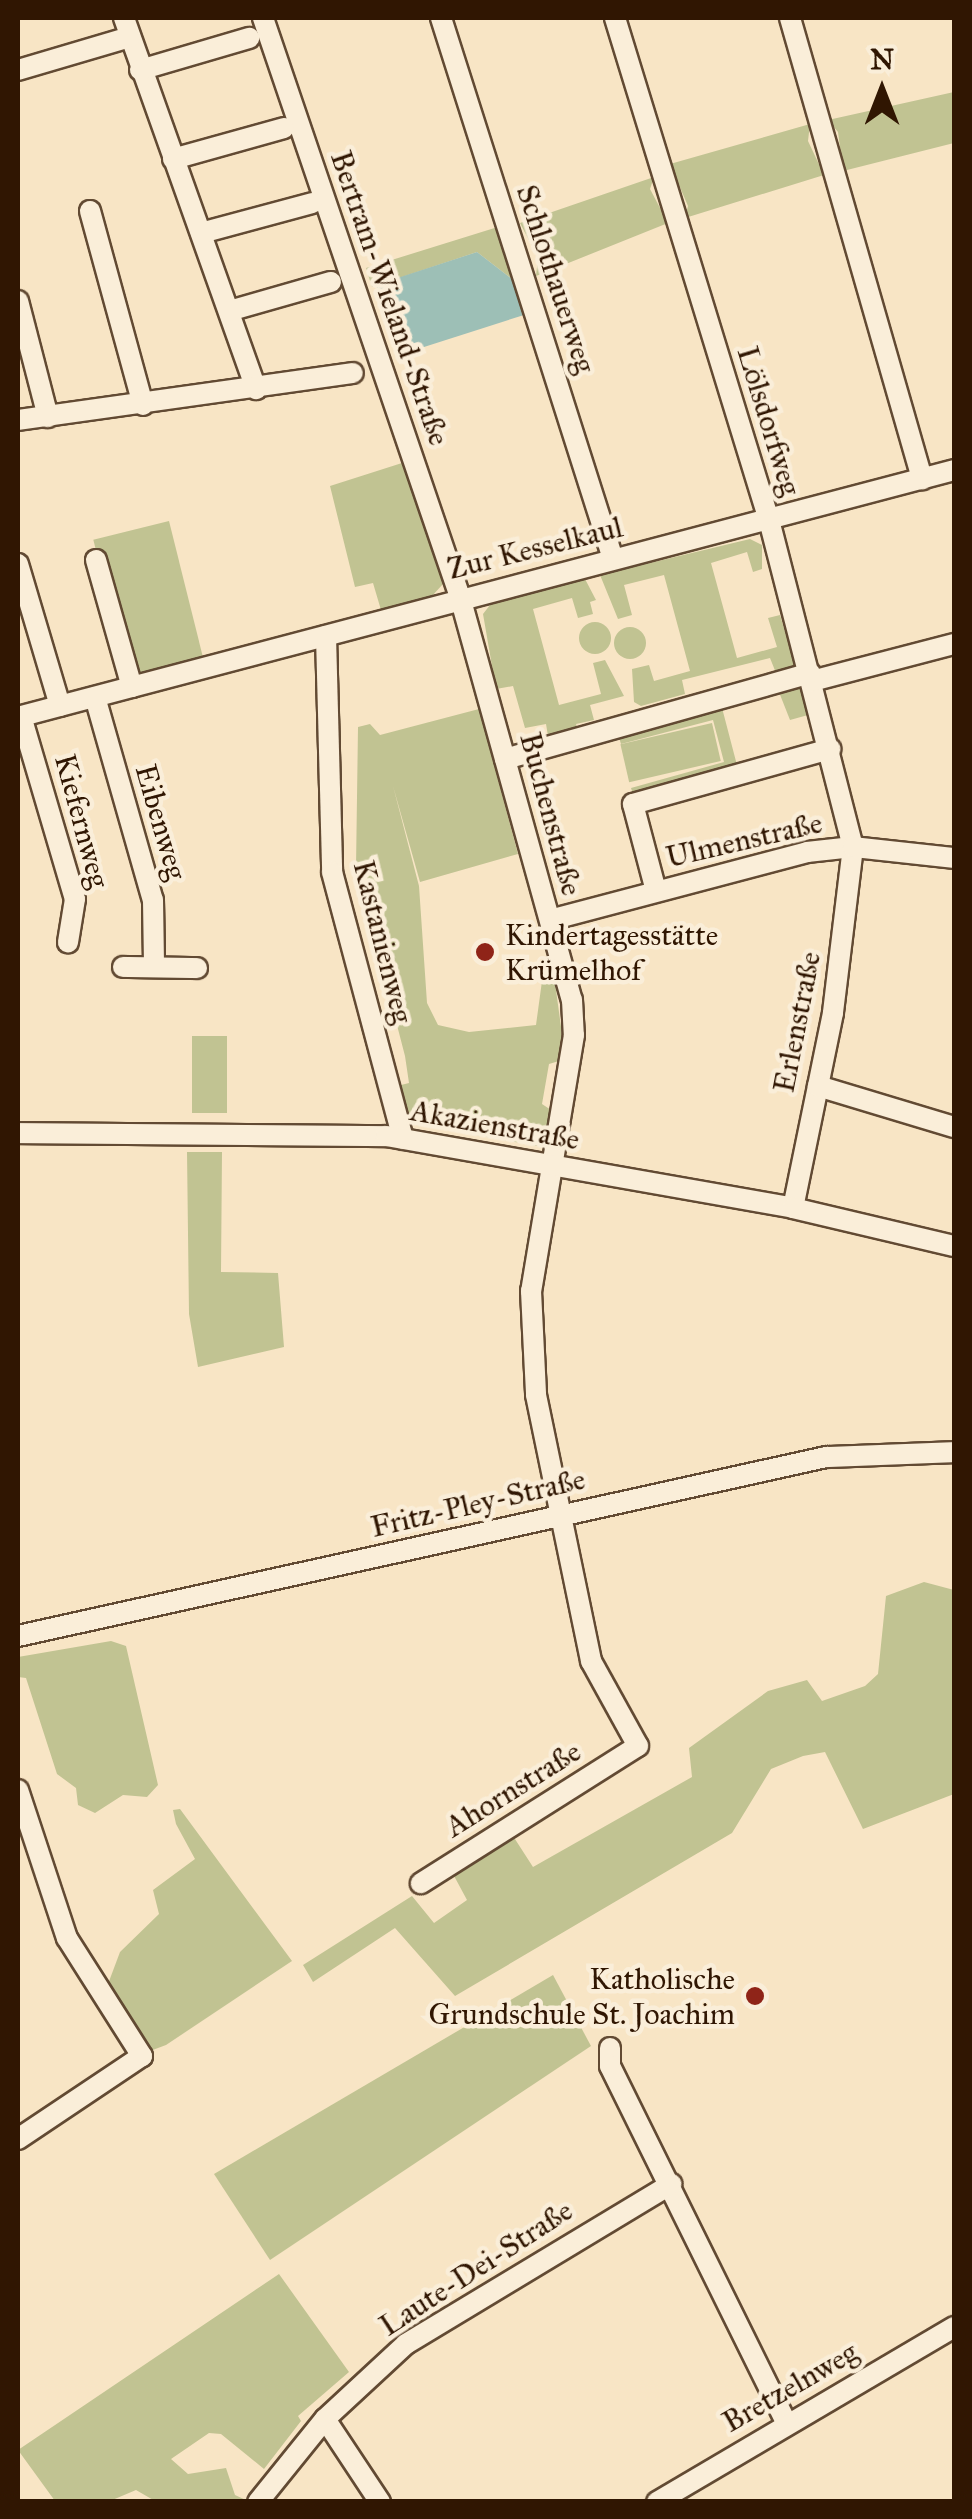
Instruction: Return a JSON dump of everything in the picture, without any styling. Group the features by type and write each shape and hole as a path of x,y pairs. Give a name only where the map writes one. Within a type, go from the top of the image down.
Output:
{"street":[{"name":"Bertram-Wieland-Straße","path":"264,18 460,597"},
{"name":"Schlothauerweg","path":"441,18 613,558"},
{"name":"Lölsdorfweg","path":"614,18 769,520 853,847"},
{"path":"790,18 922,479"},
{"path":"18,70 126,27 256,389"},
{"path":"140,70 250,38"},
{"path":"174,159 284,128"},
{"path":"201,233 312,203"},
{"path":"90,211 142,405"},
{"path":"229,311 332,282"},
{"path":"18,302 48,417"},
{"path":"18,420 353,374"},
{"name":"Zur Kesselkaul","path":"20,716 460,597 954,470"},
{"path":"96,560 132,687"},
{"path":"18,564 60,706"},
{"name":"Buchenstraße","path":"460,597 574,1015 552,1167"},
{"name":"Kastanienweg","path":"326,636 332,872 403,1138"},
{"path":"505,759 811,677 954,644"},
{"name":"Eibenweg","path":"94,696 152,900 154,966"},
{"name":"Kiefernweg","path":"20,716 75,898 68,942"},
{"path":"656,891 634,804 830,750"},
{"name":"Ulmenstraße","path":"550,920 656,891 853,847 954,858"},
{"name":"Erlenstraße","path":"793,1208 818,1086 853,847"},
{"path":"123,967 197,968"},
{"path":"818,1086 954,1127"},
{"name":"Akazienstraße","path":"18,1133 318,1132 403,1138 793,1208 954,1246"},
{"name":"Ahornstraße","path":"421,1883 644,1754 591,1661 558,1516 532,1344 532,1291 552,1167"},
{"name":"Fritz-Pley-Straße","path":"18,1636 826,1457 954,1452"},
{"path":"18,1790 67,1938 142,2056 18,2139"},
{"path":"610,2048 610,2066 786,2422"},
{"name":"Laute-Dei-Straße","path":"258,2502 325,2419 420,2335 671,2184"},
{"name":"Bretzelnweg","path":"657,2502 786,2422 954,2328"},
{"path":"325,2419 380,2502"}],"green space":[{"path":"954,92 954,143 843,171 838,132 828,120"},
{"path":"810,124 808,141 824,175 685,218 688,206 670,164"},
{"path":"654,177 650,189 668,223 536,276 538,258 520,223"},
{"path":"501,226 499,239 512,279 477,252 372,287 366,268"},
{"path":"402,463 443,584 432,596 381,610 373,583 355,587 330,486"},
{"path":"169,521 204,662 128,681 93,540"},
{"path":"750,539 762,545 762,569 753,572 747,552 711,563 737,658 777,647 768,618 780,615 795,665 776,673 770,658 682,680 685,694 641,706 634,702 632,669 649,665 654,681 690,671 664,575 624,585 632,615 618,619 600,575"},
{"path":"585,579 596,600 590,602 593,614 578,618 572,598 533,609 559,705 601,694 593,663 605,660 624,696 590,705 594,720 576,724 579,732 530,746 548,736 546,724 525,728 513,686 496,689 483,614 490,605"},
{"path":"595,622 606,627 611,638 606,649 595,654 584,649 579,638 584,627"},
{"path":"630,627 641,632 646,643 641,654 630,659 619,654 614,643 619,632"},
{"path":"801,684 808,715 790,720 777,687"},
{"path":"721,704 738,769 634,797 631,788 724,762 713,720 621,744 617,731"},
{"path":"479,709 518,854 420,882 393,786 419,886 427,1003 438,1025 469,1032 536,1025 542,981 555,983 562,1034 559,1061 549,1064 542,1104 551,1110 543,1147 408,1123 397,1086 409,1083 405,1056 356,867 358,727 370,724 380,735"},
{"path":"712,723 721,761 629,782 620,744"},
{"path":"192,1036 227,1036 227,1113 192,1113"},
{"path":"187,1152 222,1152 221,1272 278,1273 284,1347 198,1367 189,1314"},
{"path":"924,1582 954,1590 954,1794 863,1829 825,1752 803,1756 771,1769 732,1833 455,1996 395,1928 313,1982 303,1965 412,1896 434,1923 467,1900 453,1874 513,1836 533,1867 692,1777 689,1748 768,1691 807,1680 822,1701 865,1686 878,1674 886,1596"},
{"path":"111,1641 126,1646 158,1785 147,1797 123,1795 95,1813 78,1805 76,1788 57,1774 26,1678 18,1677 18,1657"},
{"path":"180,1809 292,1961 166,2045 142,2054 102,2000 120,1952 159,1914 153,1890 195,1859 176,1824 173,1810"},
{"path":"553,1975 591,2046 270,2260 214,2174"},
{"path":"279,2274 349,2372 298,2416 301,2421 264,2469 221,2434 209,2433 171,2459 188,2474 226,2468 235,2495 248,2501 155,2501 136,2490 110,2501 55,2501 18,2450"}],"water":[{"path":"477,252 512,279 524,315 399,355 376,285"}],"place":[{"name":"Kindertagesstätte Krümelhof","path":"485,952"},
{"name":"Katholische Grundschule St. Joachim","path":"755,1996"}]}
